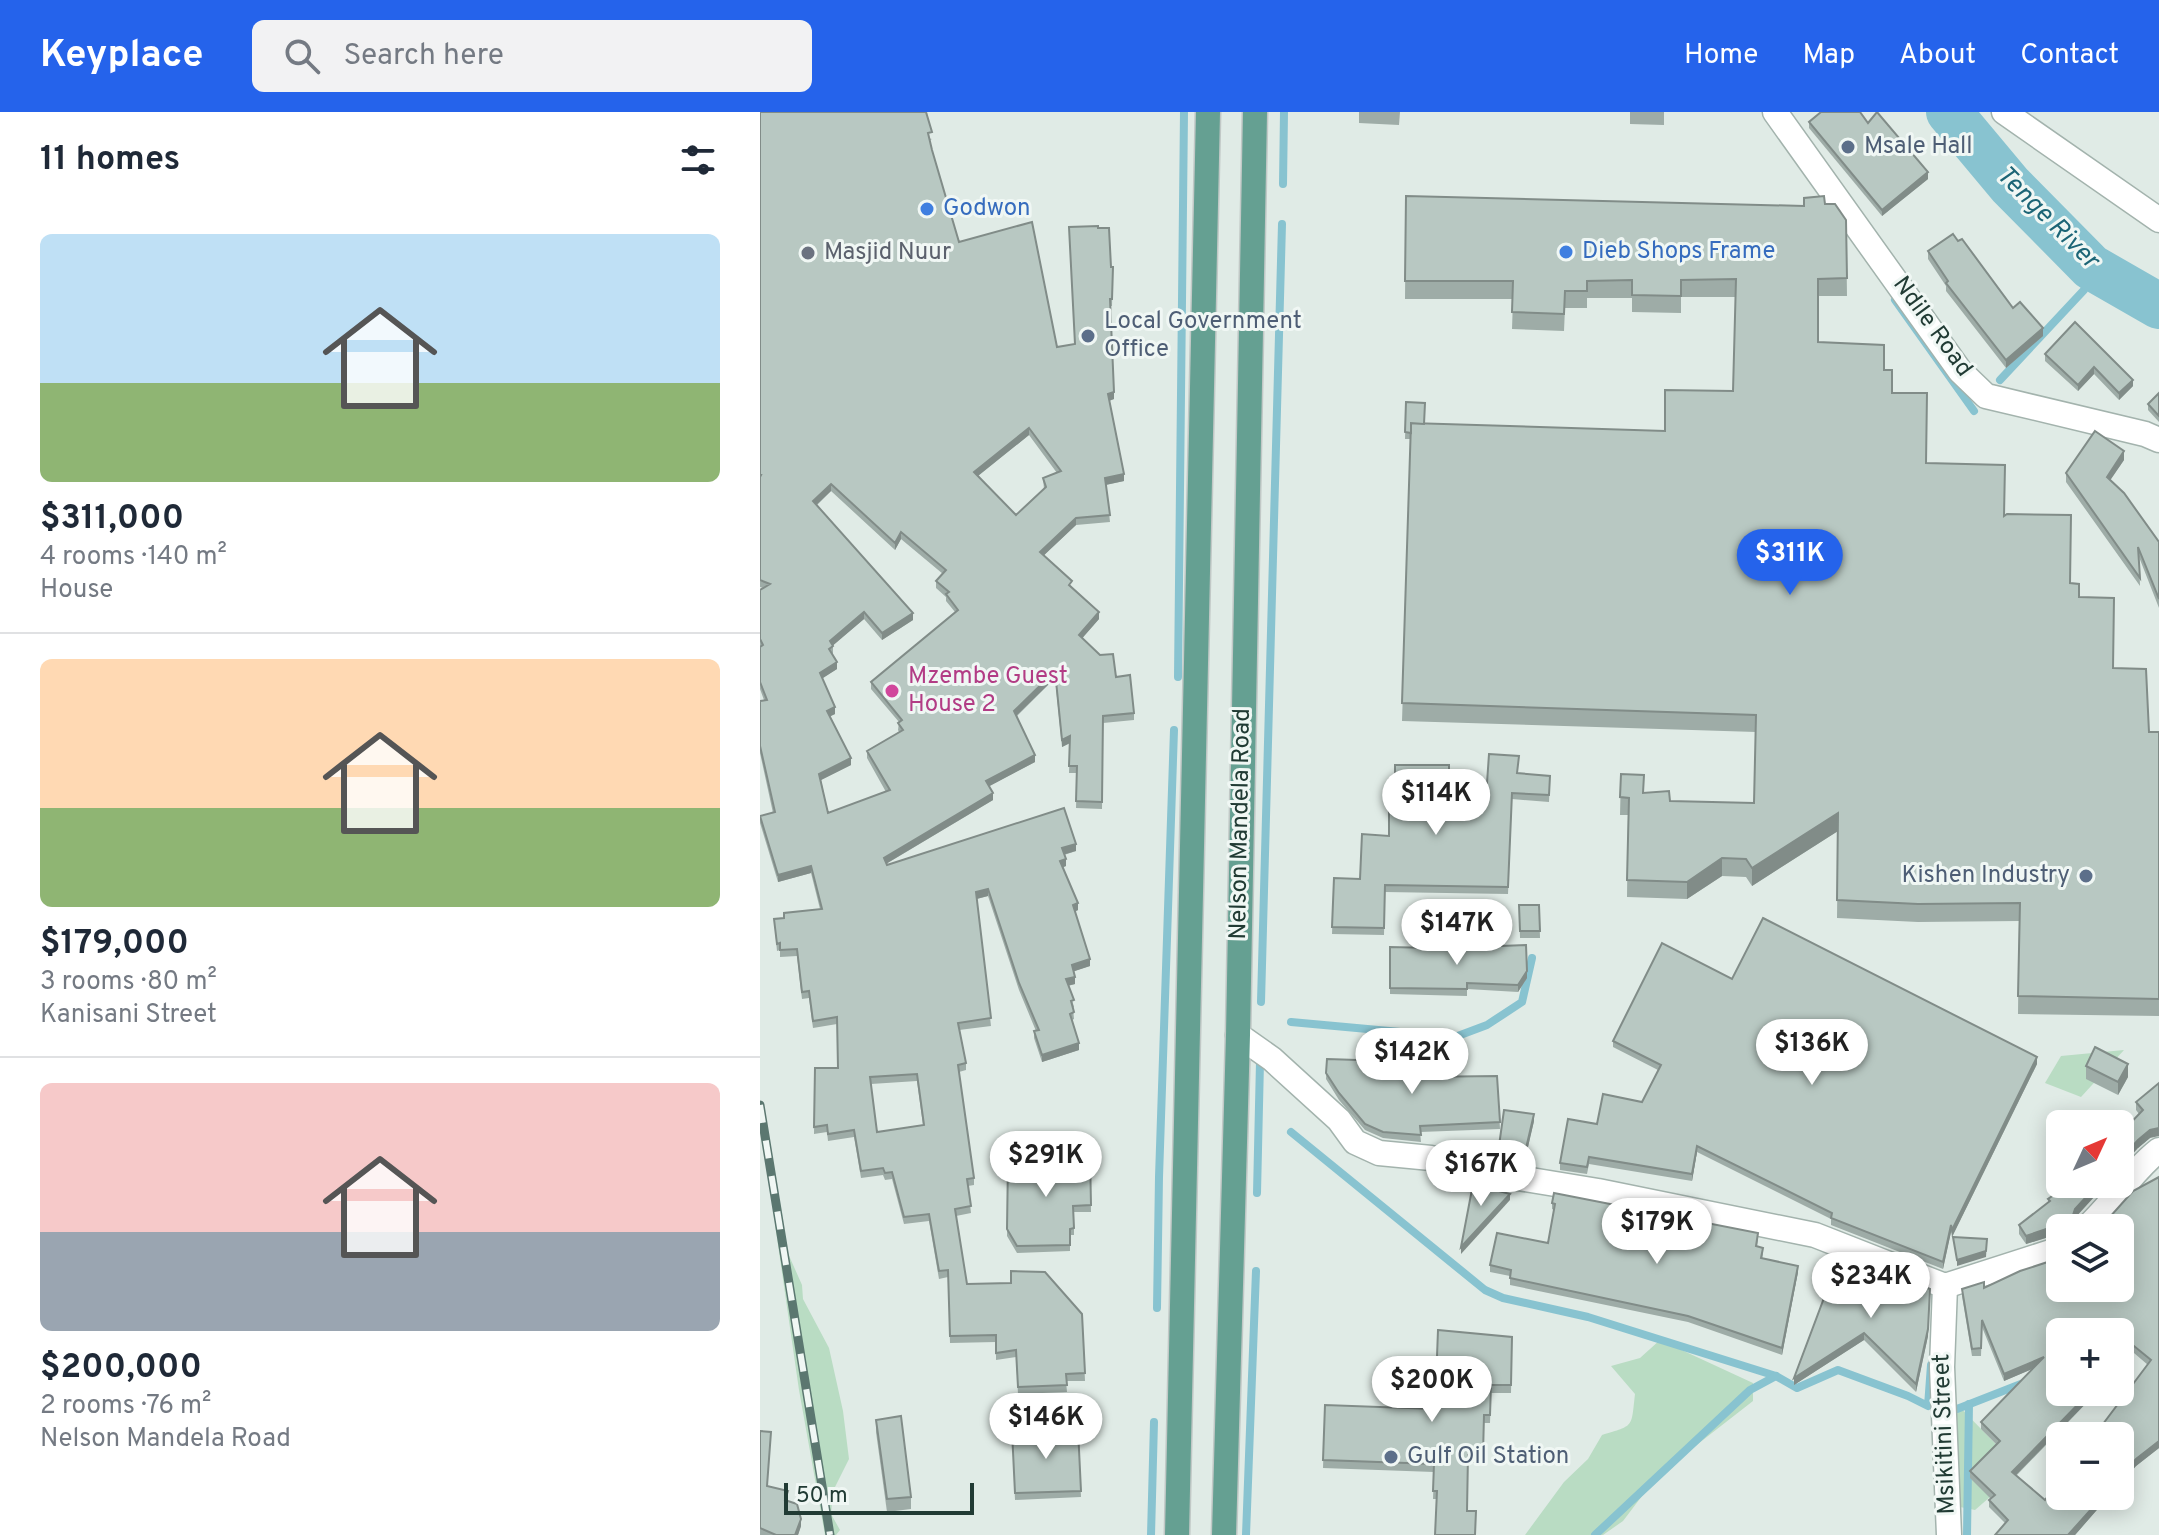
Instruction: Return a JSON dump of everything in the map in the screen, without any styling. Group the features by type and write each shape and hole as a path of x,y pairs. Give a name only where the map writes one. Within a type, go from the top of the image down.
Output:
{"main road":[{"name":"Nelson Mandela Road","path":"1177,1535 1208,112"},
{"name":"Nelson Mandela Road","path":"1224,1535 1238,1035 1255,112"}],"street":[{"name":"Ndile Road","path":"1775,112 1960,371 1986,396 2159,440"},
{"path":"2004,112 2159,220"},
{"path":"1238,1035 1272,1059 1339,1120 1355,1142 1379,1153 1431,1158 1482,1172 1598,1191 1815,1235 1945,1286 2046,1254"},
{"path":"2098,1214 2146,1160 2159,1150"},
{"name":"Msikitini Street","path":"1945,1286 1942,1367 1949,1535"}],"green space":[{"path":"2124,1050 2081,1097 2045,1083 2061,1056"},
{"path":"775,1224 802,1285 803,1299 829,1348 843,1411 849,1459 833,1491 831,1514 840,1530 836,1535 825,1535 799,1390"},
{"path":"1660,1340 1753,1383 1753,1401 1658,1475 1623,1521 1603,1535 1525,1535 1564,1482 1588,1459 1602,1435 1626,1427 1632,1419 1635,1394 1611,1366 1640,1358"},
{"path":"1948,1395 2021,1470 1975,1510 1955,1506"}],"building":[{"path":"760,112 926,112 932,132 928,133 932,150 959,242 1032,222 1057,347 1075,344 1069,227 1109,228 1113,267 1110,299 1114,392 1108,394 1124,474 1105,478 1110,515 1076,518 1040,552 1072,581 1069,585 1099,612 1079,635 1100,655 1113,654 1116,677 1130,675 1134,713 1103,716 1102,802 1076,801 1077,766 1069,766 1070,736 1062,740 1055,671 1014,711 1035,755 986,781 993,793 884,858 887,865 1064,808 1076,844 1062,848 1066,859 1060,861 1078,903 1073,905 1090,959 1072,965 1075,977 1066,979 1074,1000 1071,1001 1074,1012 1070,1014 1079,1043 1042,1055 1034,1031 1039,1030 1019,983 988,889 976,892 991,1018 958,1023 966,1063 958,1065 974,1178 967,1179 971,1206 955,1209 967,1284 1011,1283 1011,1271 1045,1272 1082,1314 1085,1373 1066,1374 1067,1385 1018,1387 1016,1350 996,1353 996,1335 950,1336 948,1270 939,1271 929,1214 904,1217 892,1172 885,1173 883,1168 861,1171 854,1130 828,1134 827,1125 814,1127 815,1068 838,1068 837,1017 813,1021 809,991 802,992 797,949 780,950 780,943 777,944 774,919 784,918 784,913 822,909 811,866 778,875 760,816 775,812 760,746 760,701 767,700 760,682 760,647 763,645 760,639 760,590 770,584 760,580","holes":["1029,428 1061,471 1043,478 1046,487 1016,515 974,472","831,484 895,543 901,532 946,570 936,581 949,592 946,594 958,610 871,682 902,720 898,723 903,730 867,751 890,790 828,813 819,774 851,758 827,711 835,707 820,673 837,662 829,649 833,646 830,641 864,612 882,633 913,613 813,501","917,1074 924,1125 877,1132 870,1077"]},
{"path":"1821,112 1860,112 1868,123 1877,112 1928,172 1882,210 1809,122"},
{"path":"1406,196 1804,206 1804,198 1824,196 1825,204 1835,204 1846,220 1847,278 1818,279 1818,342 1884,345 1884,370 1892,370 1892,393 1927,393 1926,463 2005,465 2004,516 2071,515 2070,583 2079,584 2079,597 2114,598 2113,668 2146,669 2149,732 2159,732 2159,999 2018,996 2020,903 1918,904 1837,900 1838,813 1752,868 1746,859 1722,858 1687,882 1627,880 1629,798 1620,797 1621,774 1644,775 1643,793 1669,791 1670,801 1754,803 1756,715 1402,703 1411,423 1665,431 1665,390 1733,391 1736,279 1681,280 1681,296 1632,295 1632,280 1587,281 1587,291 1565,291 1564,314 1512,312 1513,281 1405,281"},
{"path":"1953,234 1958,241 1962,239 2013,308 2020,302 2043,328 2006,360 1946,283 1948,281 1928,251"},
{"path":"2075,322 2133,380 2119,393 2094,367 2078,385 2045,354"},
{"path":"2159,393 2159,416 2148,404"},
{"path":"1406,402 1425,403 1424,424 1411,423 1411,433 1405,432"},
{"path":"2095,431 2124,451 2107,477 2124,493 2159,542 2159,599 2138,547 2140,578 2066,473"},
{"path":"1489,754 1519,756 1517,773 1550,776 1549,795 1512,793 1508,887 1385,885 1384,928 1332,927 1334,878 1360,879 1362,834 1389,836 1389,779 1395,779 1395,765 1449,765 1449,781 1487,783"},
{"path":"1519,905 1539,905 1540,931 1520,931"},
{"path":"1763,918 2037,1057 1952,1230 1951,1225 1943,1262 1831,1218 1832,1213 1697,1146 1692,1174 1589,1157 1587,1167 1560,1163 1568,1119 1597,1124 1603,1094 1642,1102 1661,1065 1613,1041 1662,943 1732,979"},
{"path":"1526,945 1527,971 1518,985 1467,983 1467,989 1390,988 1390,947 1476,949"},
{"path":"2095,1047 2128,1064 2118,1082 2086,1066"},
{"path":"1327,1059 1417,1062 1416,1077 1497,1076 1500,1122 1420,1126 1421,1135 1383,1132 1365,1124 1339,1093 1326,1073"},
{"path":"2159,1083 2159,1128 2150,1130 2134,1144 2134,1119 2143,1110 2136,1102"},
{"path":"1504,1110 1534,1114 1524,1157 1498,1153"},
{"path":"1090,1156 1091,1205 1073,1206 1074,1228 1070,1229 1070,1245 1017,1246 1007,1229 1008,1161 1059,1162 1058,1157"},
{"path":"2159,1177 2159,1441 2134,1461 2134,1422 2104,1422 2116,1406 2134,1406 2134,1383 2151,1360 2134,1346 2134,1318 2046,1318 2046,1406 2076,1406 2061,1422 2046,1422 2046,1437 2012,1472 2046,1499 2046,1510 2090,1510 2068,1535 1995,1535 2008,1520 1989,1500 1995,1495 1970,1471 2000,1441 1981,1422 2044,1357 2004,1374 1982,1320 1981,1348 1972,1349 1962,1289 1984,1282 1984,1288 2046,1263 2046,1302 2134,1302 2134,1214 2112,1214 2127,1198 2134,1198 2134,1190"},
{"path":"1473,1184 1510,1194 1461,1247"},
{"path":"1554,1193 1758,1233 1756,1246 1763,1248 1761,1258 1798,1266 1782,1348 1688,1316 1510,1278 1511,1270 1490,1265 1497,1233 1548,1243"},
{"path":"2085,1198 2073,1214 2046,1214 2046,1229 2026,1236 2019,1225 2050,1201 2048,1199"},
{"path":"1953,1237 1987,1239 1986,1251 1957,1260"},
{"path":"1836,1266 1887,1285 1890,1273 1930,1289 1928,1329 1916,1384 1864,1333 1794,1378"},
{"path":"1438,1330 1512,1337 1511,1385 1491,1385 1490,1415 1484,1415 1483,1455 1468,1455 1467,1511 1476,1511 1475,1535 1435,1535 1437,1491 1433,1491 1434,1464 1323,1460 1325,1405 1435,1409"},
{"path":"901,1416 911,1497 887,1499 876,1420"},
{"path":"1078,1429 1081,1491 1015,1493 1012,1431"},
{"path":"760,1431 771,1432 767,1486 788,1491 785,1500 797,1504 801,1519 795,1535 776,1535 760,1528"}],"waterway":[{"path":"1178,677 1184,112"},
{"path":"1283,184 1284,112"},
{"name":"Tenge River","path":"1949,112 2010,185 2091,267 2159,306"},
{"path":"1261,1002 1282,224"},
{"path":"2000,380 2084,290 2091,267"},
{"path":"1895,300 1974,411"},
{"path":"1157,1308 1174,730"},
{"path":"1291,1022 1455,1037 1487,1025 1522,1002 1532,958"},
{"path":"1257,1193 1260,1062"},
{"path":"1291,1132 1485,1290 1503,1298 1588,1317 1776,1376 1797,1388 1838,1370 1928,1406 1931,1365"},
{"path":"1246,1535 1256,1271"},
{"path":"1595,1535 1750,1390 1776,1376"},
{"path":"1957,1409 2026,1382"},
{"path":"1967,1535 1969,1404"},
{"path":"1151,1535 1154,1422"}],"railway":[{"path":"760,1105 830,1535"}],"place":[{"name":"Msale Hall","path":"1848,147"},
{"name":"Godwon","path":"927,209"},
{"name":"Dieb Shops Frame","path":"1566,252"},
{"name":"Masjid Nuur","path":"808,253"},
{"name":"Local Government Office","path":"1088,336"},
{"name":"Mzembe Guest House 2","path":"892,691"},
{"name":"Kishen Industry","path":"2086,876"},
{"name":"Gulf Oil Station","path":"1391,1457"}]}
